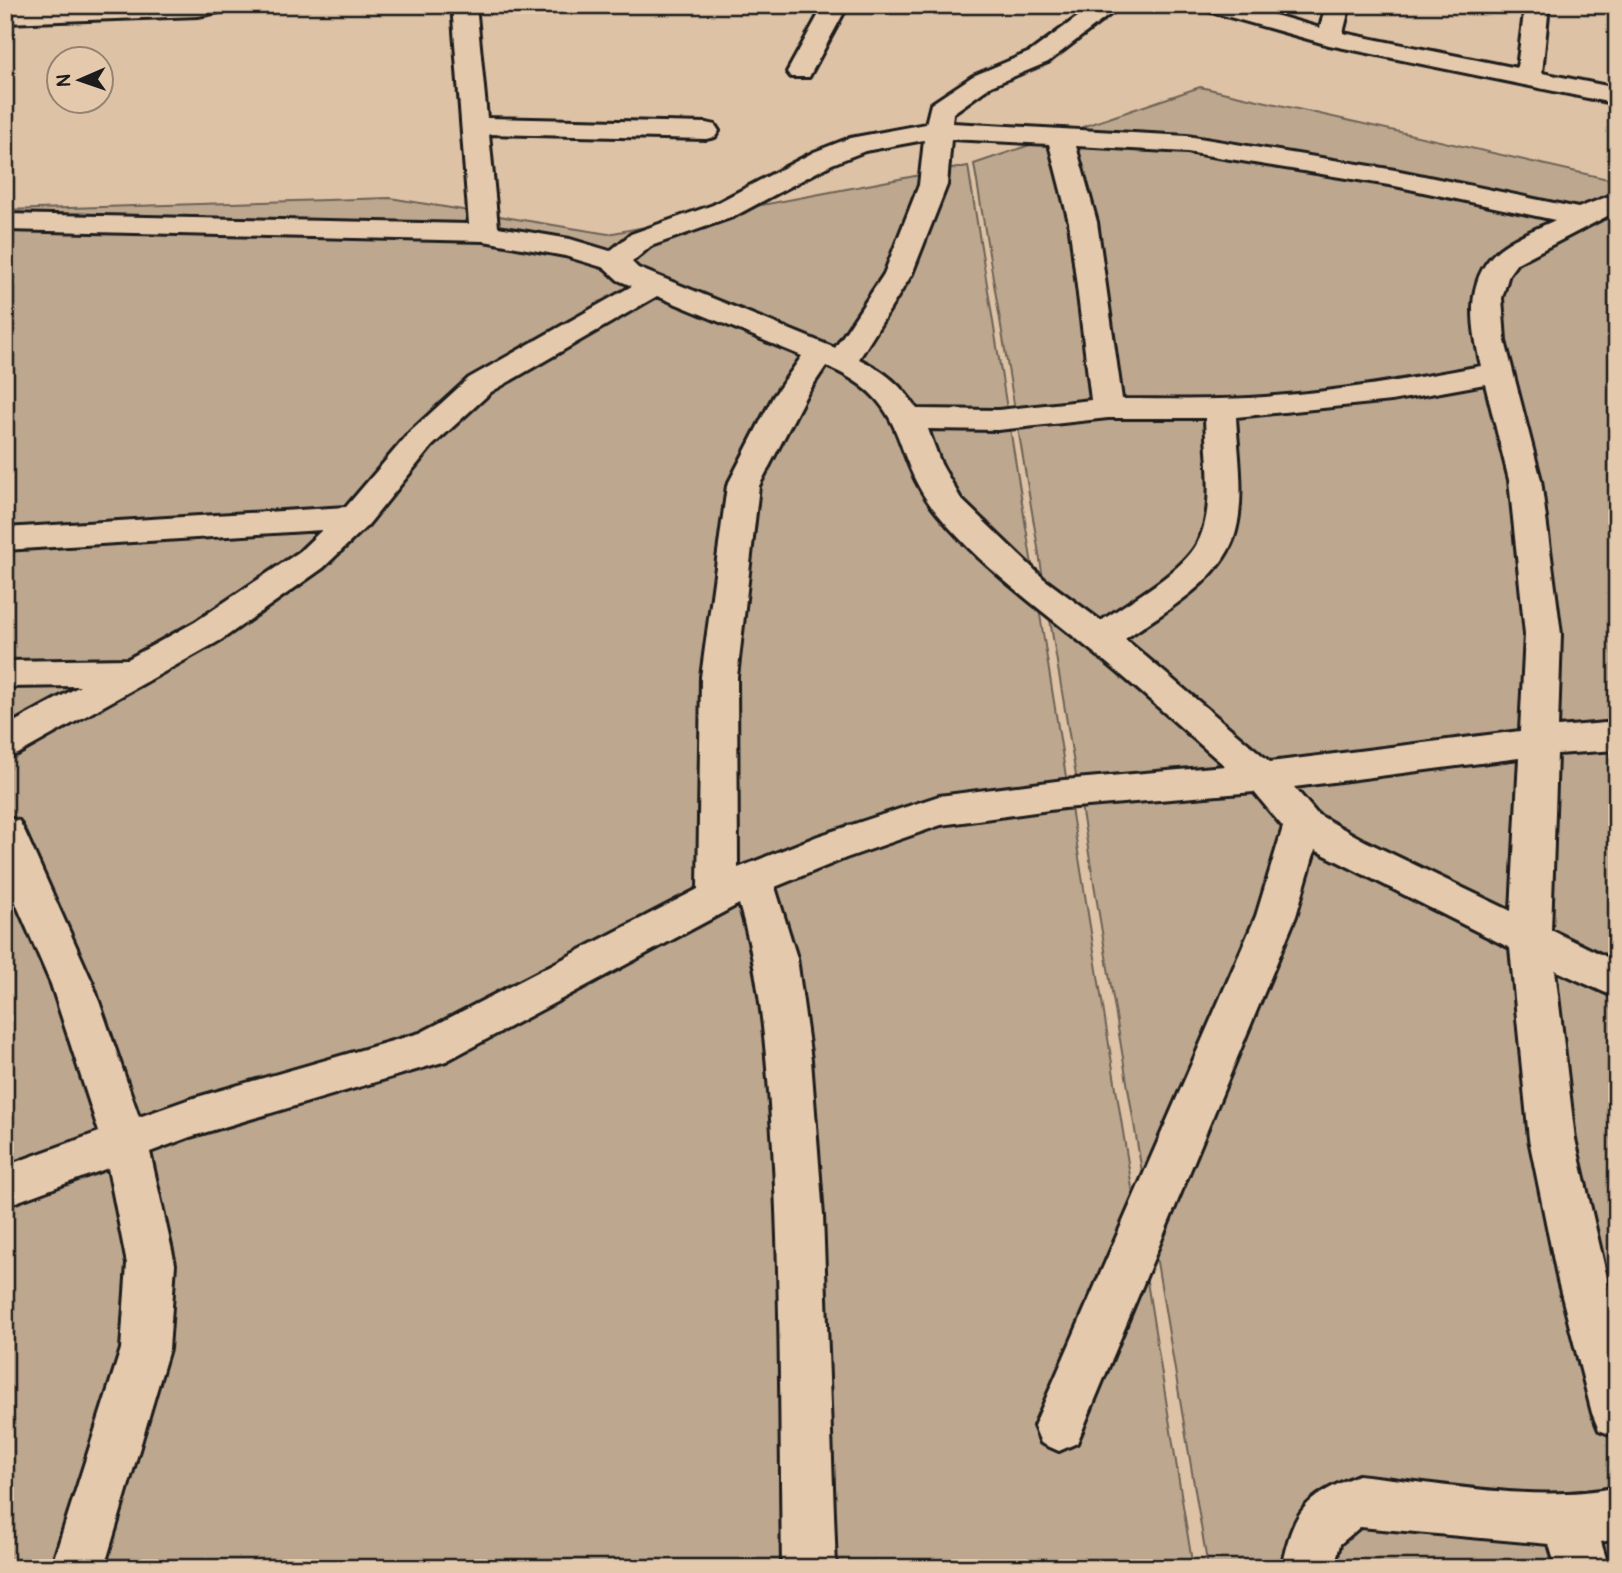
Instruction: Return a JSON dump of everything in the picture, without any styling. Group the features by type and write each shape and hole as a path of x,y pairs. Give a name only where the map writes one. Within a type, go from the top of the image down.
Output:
{"street":[{"path":"5,16 198,9 221,5"},
{"path":"464,5 484,233"},
{"path":"800,72 836,5"},
{"path":"808,1568 800,1216 789,1060 776,958 735,887 719,677 743,486 789,397 831,358 898,274 933,185 940,110 982,81 1039,57 1110,5"},
{"path":"1213,5 1329,38 1617,96"},
{"path":"1329,38 1338,5"},
{"path":"1529,78 1537,5"},
{"path":"473,126 706,131"},
{"path":"615,262 641,240 723,211 822,158 859,144 938,130 1187,144 1395,178 1581,217"},
{"path":"1060,136 1083,222 1108,408"},
{"path":"1617,201 1507,257 1496,274 1487,298 1490,341 1525,481 1543,634 1530,937 1552,1139 1582,1281 1617,1413"},
{"path":"5,222 484,233 570,248 615,262 628,274 872,377 890,392 908,419 925,464 948,505 992,551 1032,587 1101,639 1263,777 1303,824 1350,852 1617,981"},
{"path":"5,744 208,631 311,560 356,517 421,439 480,385 656,285"},
{"path":"908,419 998,420 1108,408 1220,409 1391,392 1499,373"},
{"path":"1101,639 1191,571 1213,548 1222,513 1220,409"},
{"path":"5,539 356,517"},
{"path":"5,674 135,672"},
{"path":"5,1186 187,1119 431,1048 735,887 832,847 939,811 1064,794 1263,777 1538,742 1617,736"},
{"path":"1059,1426 1276,916 1303,824"},
{"path":"5,832 72,984 125,1142 151,1264 145,1349 77,1568"},
{"path":"1307,1568 1314,1536 1330,1514 1358,1501 1592,1516 1583,1568"}],"shaded area":[{"path":"1200,87 1617,181 1617,1568 1208,1568 974,164"},
{"path":"968,166 1193,1568 5,1568 5,210 390,198 608,234"}]}
